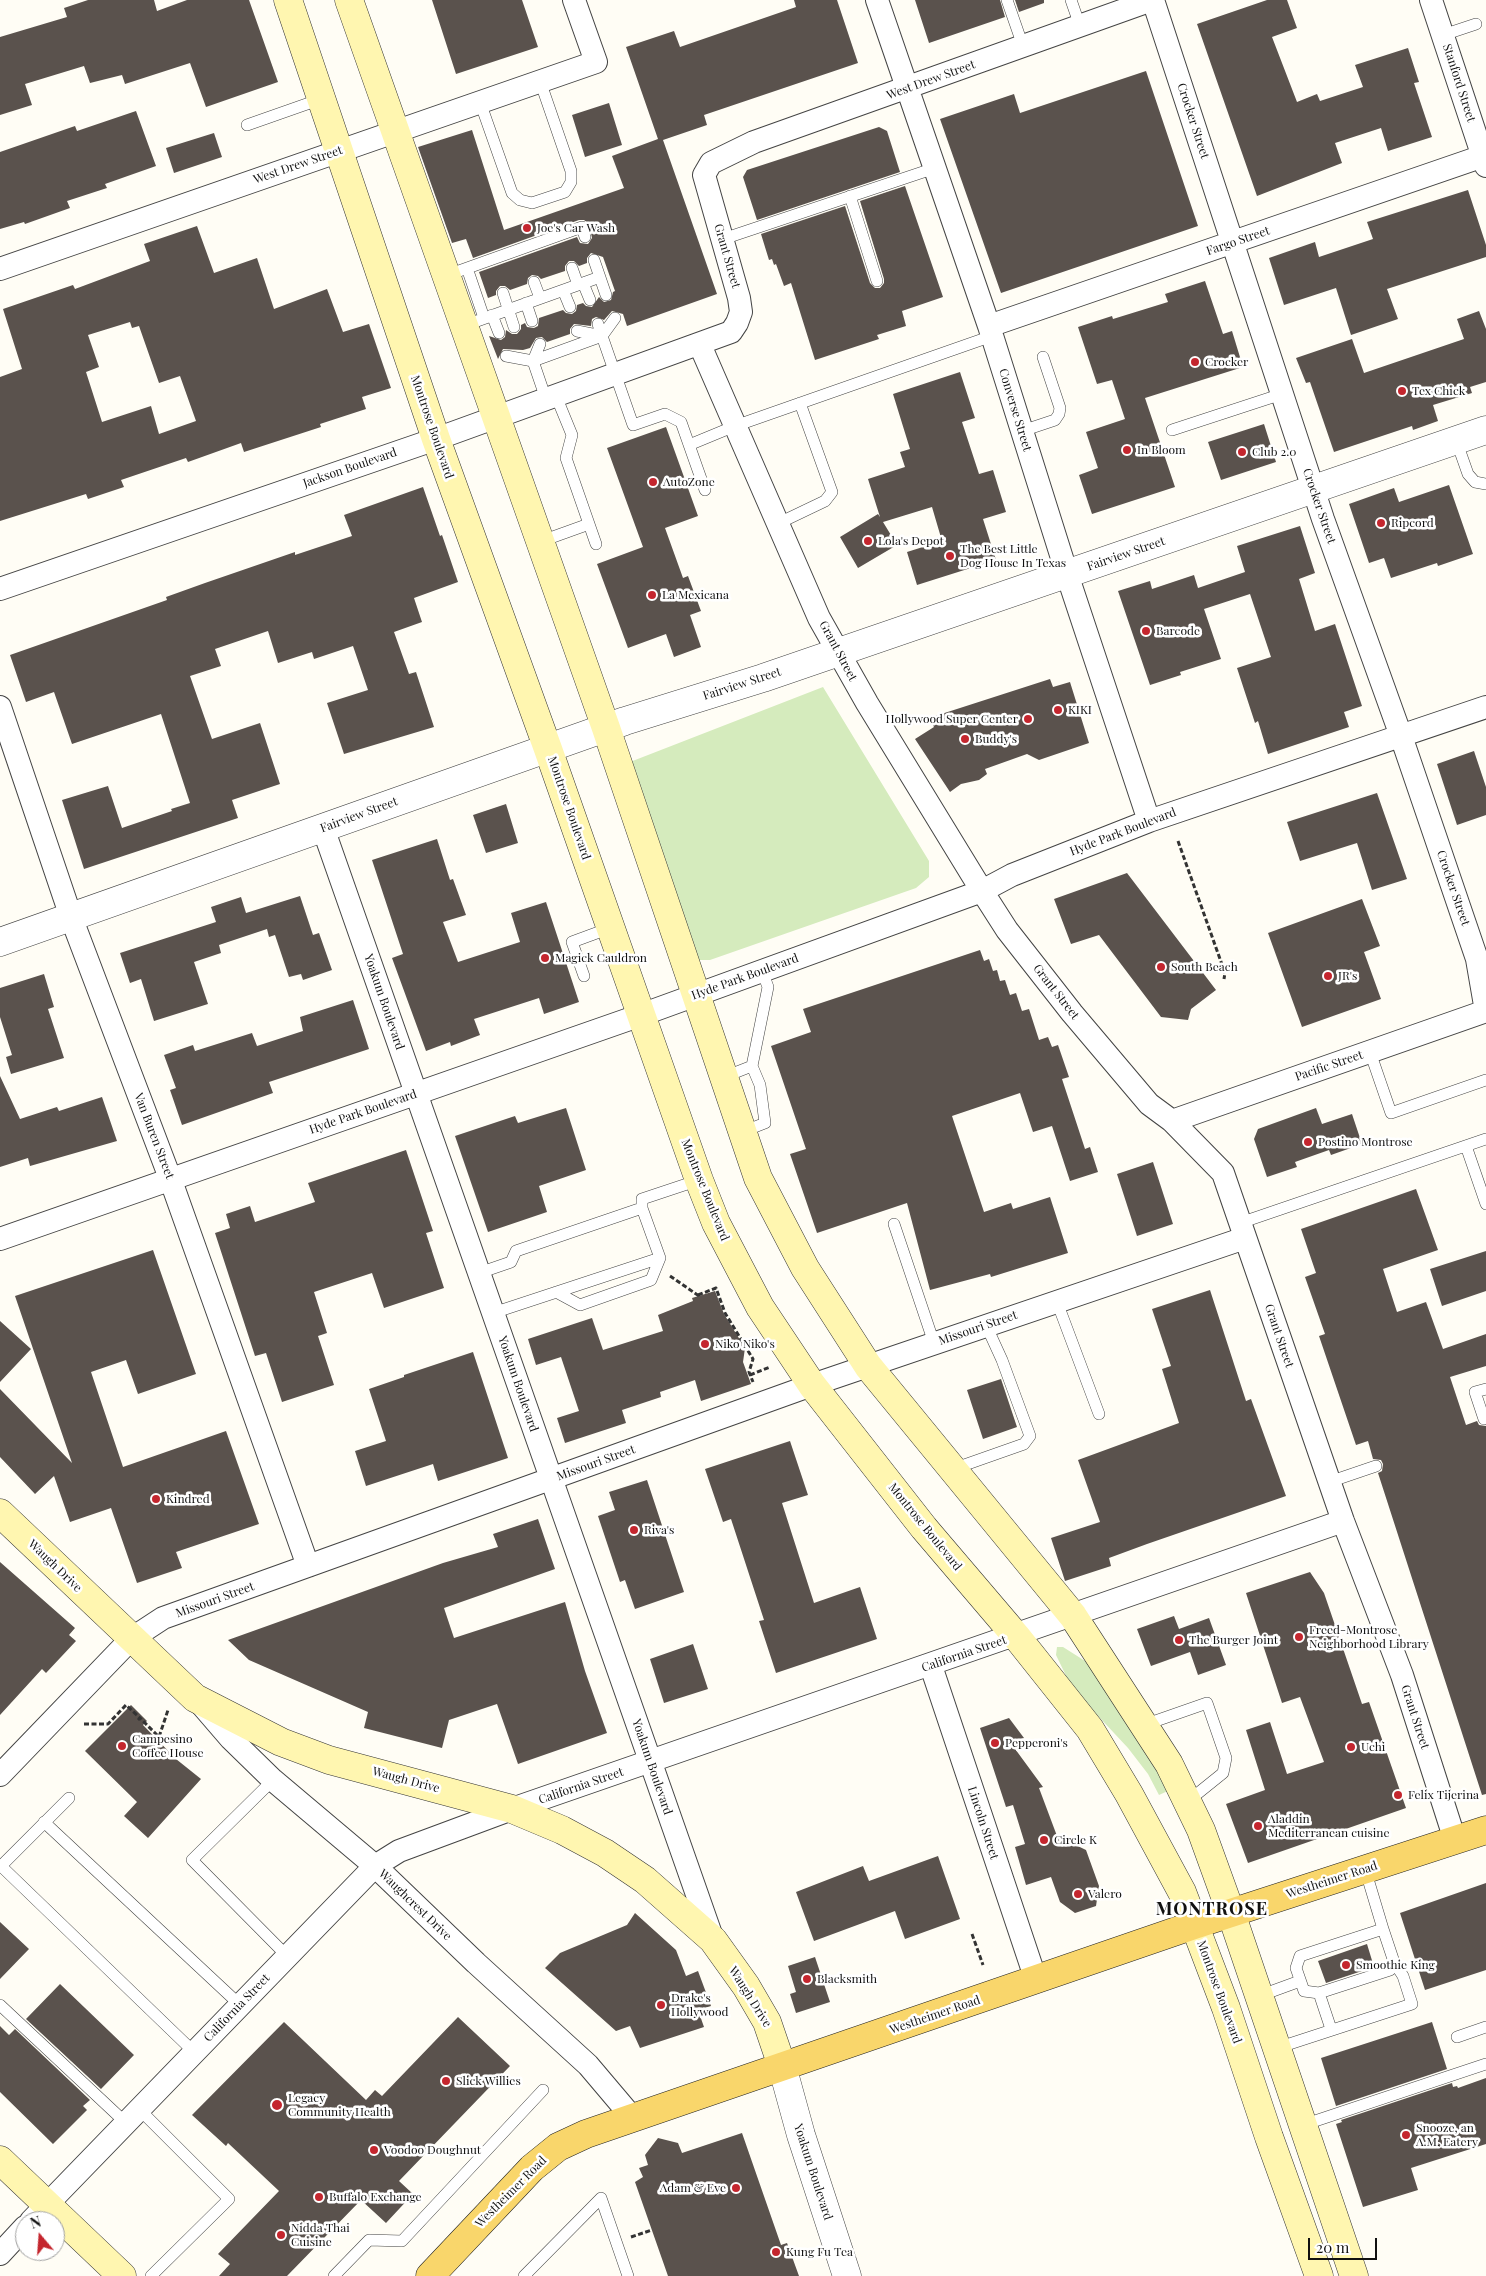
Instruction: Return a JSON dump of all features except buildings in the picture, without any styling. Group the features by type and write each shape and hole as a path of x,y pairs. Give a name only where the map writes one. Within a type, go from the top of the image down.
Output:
{"main road":[{"name":"Montrose Boulevard","path":"288,0 436,438 548,749 699,1180 716,1223 760,1307 812,1385 924,1528 1016,1636 1090,1729 1129,1794 1182,1892 1226,2008 1269,2137 1319,2276"},
{"path":"349,0 394,132 456,272 480,320 495,418 606,728 758,1178 805,1268 868,1366 1073,1616 1169,1764 1201,1830 1231,1913 1354,2276"},
{"name":"Waugh Drive","path":"0,1513 195,1698 281,1742 329,1760 512,1809 562,1830 605,1853 645,1880 713,1940 746,1986 768,2022 782,2066"},
{"name":"Westheimer Road","path":"431,2275 532,2168 558,2147 632,2117 1194,1925 1486,1830"},
{"path":"0,2160 37,2211"},
{"path":"65,2233 122,2276"}],"street":[{"name":"West Drew Street","path":"0,269 596,62 574,0"},
{"name":"Converse Street","path":"877,0 991,331 1067,574 1149,820"},
{"name":"West Drew Street","path":"712,163 754,142 1153,0"},
{"name":"Crocker Street","path":"1153,0 1313,491 1482,957 1486,1011"},
{"name":"Stanford Street","path":"1431,0 1485,159"},
{"name":"Fargo Street","path":"991,331 1233,242 1485,159"},
{"name":"Grant Street","path":"712,163 704,175 723,238 741,312 737,324 731,332 700,345 820,618 866,703 1007,930 1072,1013 1149,1104 1172,1121 1223,1173 1329,1482 1402,1675 1455,1840"},
{"name":"Jackson Boulevard","path":"0,589 700,345"},
{"name":"Fairview Street","path":"0,942 606,728 763,678 1313,491 1486,430"},
{"name":"Van Buren Street","path":"0,707 71,917 170,1178 308,1566"},
{"name":"Hyde Park Boulevard","path":"0,1239 170,1178 641,1015 982,891 1012,875 1149,820 1486,707"},
{"name":"Yoakum Boulevard","path":"323,828 713,1940"},
{"name":"Pacific Street","path":"1172,1121 1486,1011"},
{"name":"Missouri Street","path":"0,1775 131,1639 163,1618 812,1385 1056,1302 1242,1230"},
{"name":"California Street","path":"40,2211 374,1866 408,1847 512,1809 931,1666 1343,1521"},
{"name":"Lincoln Street","path":"931,1666 1036,1980"},
{"name":"Waughcrest Drive","path":"195,1698 231,1739 273,1780 374,1866 476,1963 588,2065 632,2117"},
{"name":"Yoakum Boulevard","path":"782,2066 801,2135 847,2276"},
{"path":"0,2254 15,2238"}],"lane":[{"path":"1007,0 1023,46"},
{"path":"1071,0 1080,26"},
{"path":"1443,35 1476,24"},
{"path":"480,102 512,193 520,200 532,203 565,192 571,182 571,171 540,81"},
{"path":"247,125 321,99"},
{"path":"723,238 935,168"},
{"path":"850,196 877,281"},
{"path":"456,272 493,265 524,254 562,240 582,227 585,237"},
{"path":"594,260 606,295"},
{"path":"572,268 590,300"},
{"path":"480,320 600,277"},
{"path":"534,282 540,298"},
{"path":"563,290 570,307"},
{"path":"503,293 514,327"},
{"path":"526,303 532,321"},
{"path":"506,356 533,360 602,336 614,318"},
{"path":"480,320 498,333"},
{"path":"598,324 633,425 665,414 681,422 705,490"},
{"path":"577,331 602,336"},
{"path":"689,445 735,426 991,331"},
{"path":"533,360 540,344"},
{"path":"523,350 533,360 572,436 566,458 596,544"},
{"path":"1022,430 1055,420 1059,414 1060,408 1043,357"},
{"path":"1172,430 1282,394"},
{"path":"779,523 825,501 832,492 800,403"},
{"path":"1456,440 1468,474 1475,482 1486,484"},
{"path":"539,542 589,524"},
{"path":"584,976 572,942 610,928"},
{"path":"742,1132 765,1122 760,1085 752,1066 768,987 762,971"},
{"path":"1370,1052 1391,1113 1486,1080"},
{"path":"723,1077 752,1066"},
{"path":"1242,1230 1486,1139"},
{"path":"1466,1146 1486,1204"},
{"path":"556,1292 580,1305 651,1280 660,1258 642,1208 642,1199 699,1180"},
{"path":"479,1273 511,1262 516,1251 642,1208"},
{"path":"894,1224 934,1343"},
{"path":"493,1313 660,1258"},
{"path":"1056,1302 1099,1414"},
{"path":"952,1469 1024,1444 1030,1436 1002,1360 986,1325"},
{"path":"1484,1419 1475,1392 1486,1389"},
{"path":"1329,1482 1376,1466"},
{"path":"1144,1725 1208,1703 1226,1758 1223,1773 1188,1802"},
{"path":"273,1780 192,1860 287,1956"},
{"path":"69,1798 0,1865 194,2052"},
{"path":"44,1822 240,2005"},
{"path":"1277,2048 1412,2004 1402,1976 1394,1962 1365,1869"},
{"path":"1383,1929 1300,1956 1296,1968 1304,1992 1319,1993 1390,1970 1394,1962"},
{"path":"1259,1996 1300,1980"},
{"path":"1319,1993 1331,2030"},
{"path":"0,2005 229,2199 151,2276"},
{"path":"1458,2036 1486,2027"},
{"path":"1303,2125 1486,2064"},
{"path":"334,2276 369,2240 402,2241 543,2090"},
{"path":"524,2276 601,2198 628,2276"}],"path":[{"path":"1178,841 1224,974 1224,979"},
{"path":"660,1258 670,1276 698,1296 716,1288 725,1313 753,1359 749,1372 754,1386"},
{"path":"750,1375 775,1364"},
{"path":"84,1724 108,1724 126,1705 159,1737 168,1710"},
{"path":"972,1934 983,1965"}],"green space":[{"path":"823,687 929,861 929,877 916,888 710,960 698,960 630,762"},
{"path":"1057,1647 1063,1647 1093,1666 1170,1790 1159,1795 1148,1774 1128,1748 1072,1688 1056,1655"}],"place":[{"name":"Joe's Car Wash","path":"527,228"},
{"name":"Crocker","path":"1195,362"},
{"name":"Tex Chick","path":"1402,391"},
{"name":"In Bloom","path":"1127,450"},
{"name":"Club 2.0","path":"1242,452"},
{"name":"AutoZone","path":"653,482"},
{"name":"Ripcord","path":"1381,523"},
{"name":"Lola's Depot","path":"868,541"},
{"name":"The Best Little Dog House In Texas","path":"950,556"},
{"name":"La Mexicana","path":"652,595"},
{"name":"Barcode","path":"1146,631"},
{"name":"KIKI","path":"1058,710"},
{"name":"Hollywood Super Center","path":"1028,719"},
{"name":"Buddy's","path":"965,739"},
{"name":"Magick Cauldron","path":"545,958"},
{"name":"South Beach","path":"1161,967"},
{"name":"JR's","path":"1328,976"},
{"name":"Postino Montrose","path":"1308,1142"},
{"name":"Niko Niko's","path":"705,1344"},
{"name":"Kindred","path":"156,1499"},
{"name":"Riva's","path":"634,1530"},
{"name":"Freed-Montrose Neighborhood Library","path":"1299,1637"},
{"name":"The Burger Joint","path":"1179,1640"},
{"name":"Pepperoni's","path":"995,1743"},
{"name":"Campesino Coffee House","path":"122,1746"},
{"name":"Uchi","path":"1351,1747"},
{"name":"Felix Tijerina","path":"1398,1795"},
{"name":"Aladdin Mediterranean cuisine","path":"1258,1826"},
{"name":"Circle K","path":"1044,1840"},
{"name":"Valero","path":"1078,1894"},
{"name":"Smoothie King","path":"1346,1965"},
{"name":"Blacksmith","path":"807,1979"},
{"name":"Drake's Hollywood","path":"661,2005"},
{"name":"Slick Willies","path":"446,2081"},
{"name":"Legacy Community Health","path":"277,2105"},
{"name":"Snooze, an A.M. Eatery","path":"1406,2135"},
{"name":"Voodoo Doughnut","path":"374,2150"},
{"name":"Adam & Eve","path":"736,2188"},
{"name":"Buffalo Exchange","path":"319,2197"},
{"name":"Nidda Thai Cuisine","path":"281,2235"},
{"name":"Kung Fu Tea","path":"776,2252"}],"district":[{"name":"MONTROSE","path":"1212,1909"}]}
